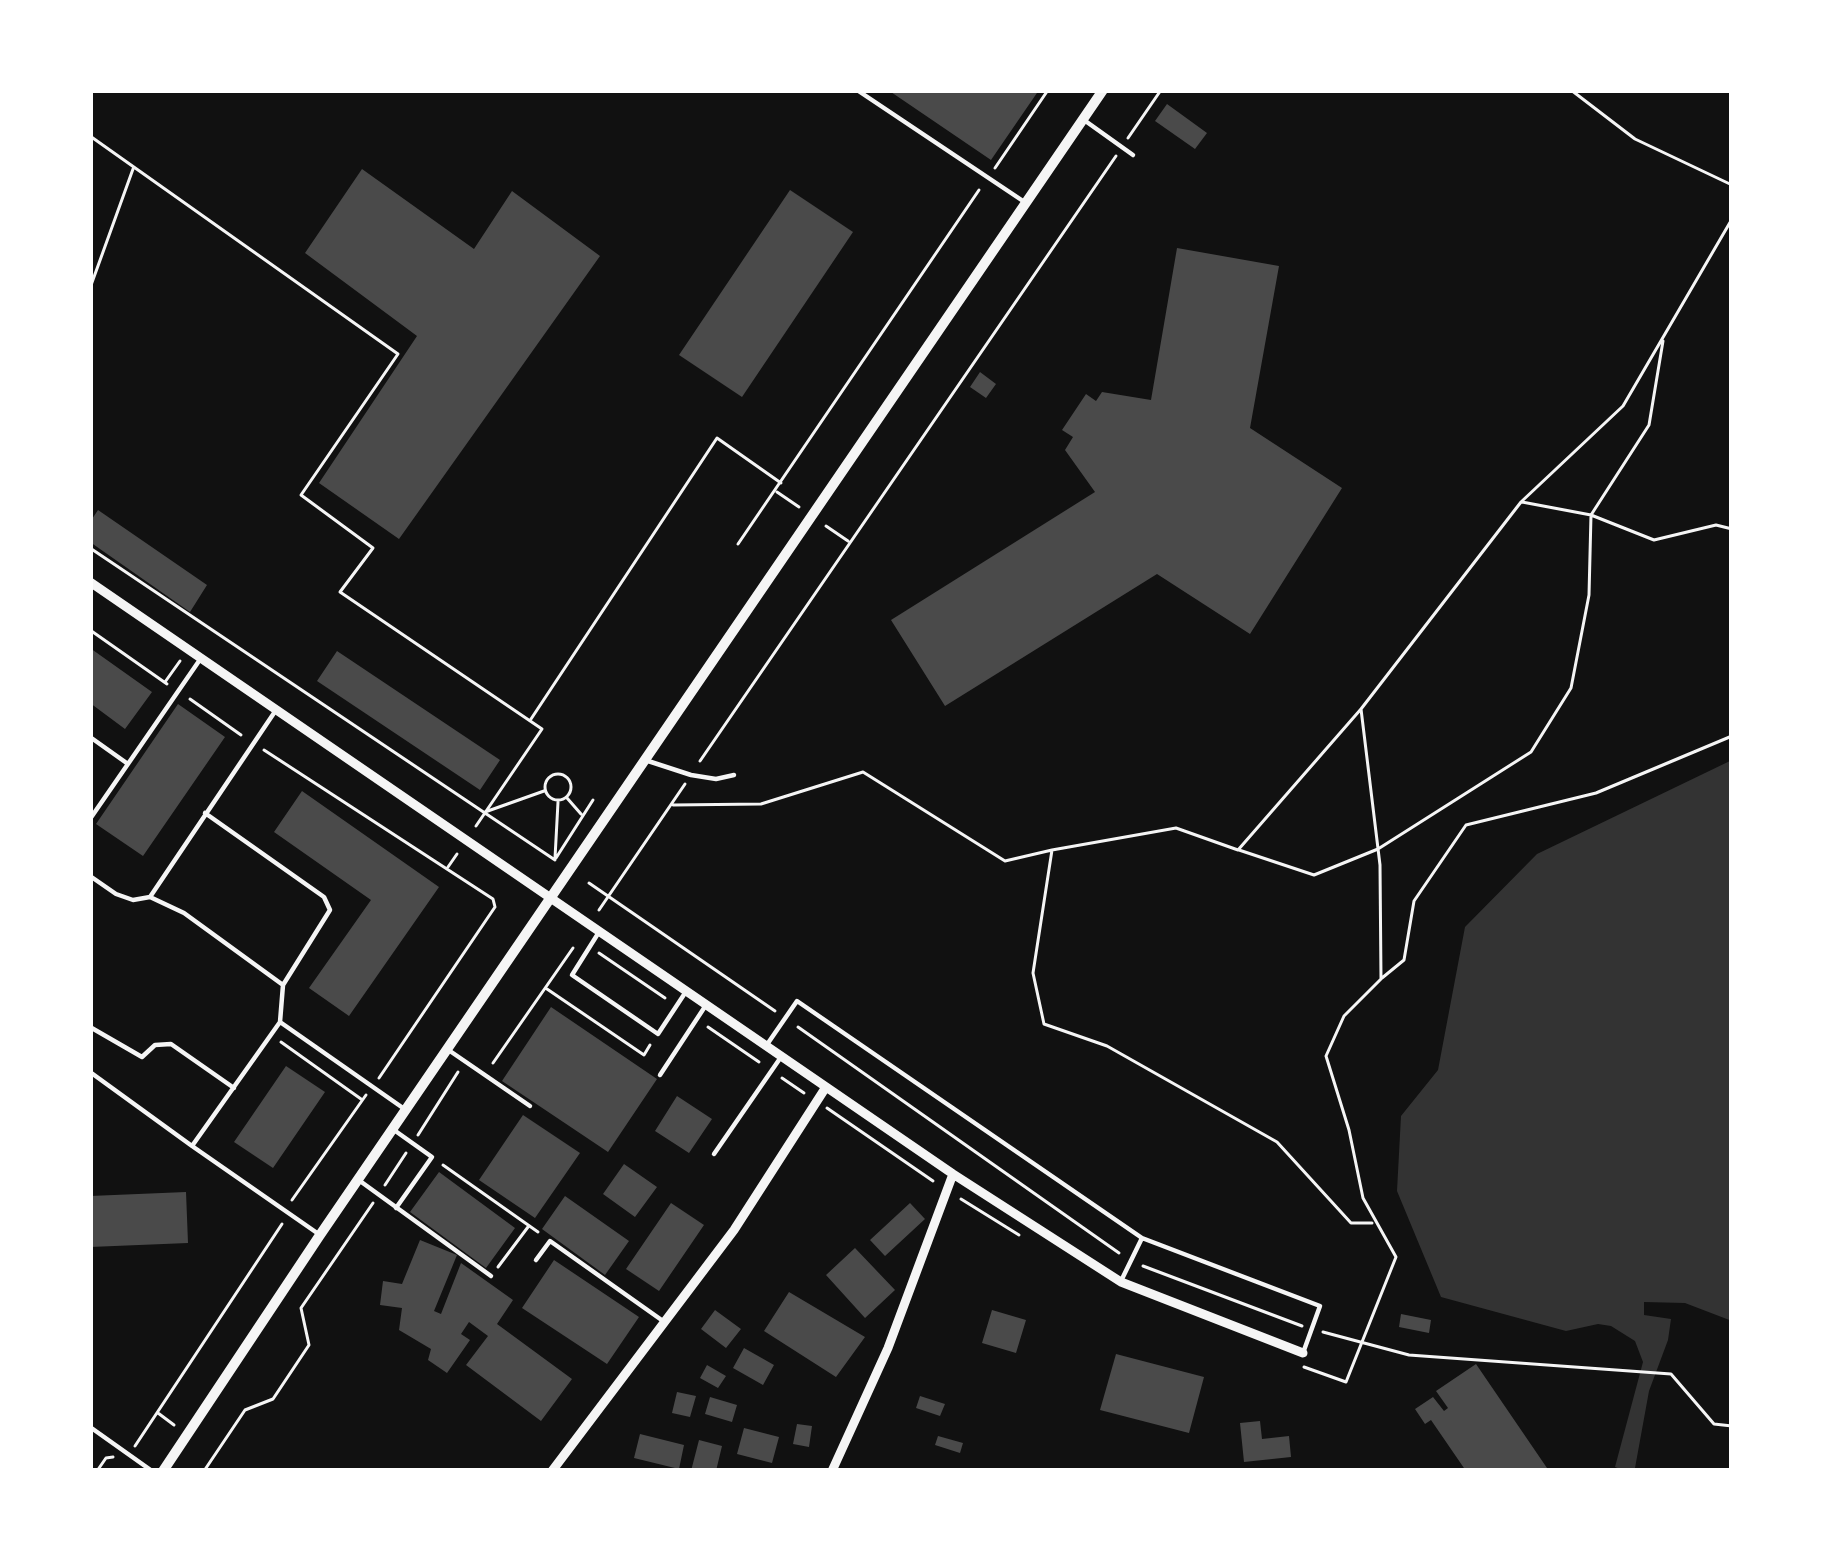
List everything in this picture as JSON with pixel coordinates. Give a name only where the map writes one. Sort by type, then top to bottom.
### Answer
[{"type":"street","points":[[164,1471],[1102,90]]},
{"type":"street","points":[[90,582],[953,1174],[1121,1282],[1303,1353]]},
{"type":"street","points":[[553,1471],[734,1229],[826,1087]]},
{"type":"street","points":[[832,1471],[888,1348],[953,1174]]},
{"type":"lane","points":[[857,90],[1026,202]]},
{"type":"lane","points":[[1083,119],[1133,154]]},
{"type":"lane","points":[[90,819],[201,658]]},
{"type":"lane","points":[[150,897],[276,710]]},
{"type":"lane","points":[[90,737],[128,764]]},
{"type":"lane","points":[[645,760],[691,776],[734,775]]},
{"type":"lane","points":[[192,1146],[280,1022],[284,985],[328,917],[328,903],[205,813]]},
{"type":"lane","points":[[90,877],[116,894],[133,900],[150,897],[184,913],[284,985]]},
{"type":"lane","points":[[599,932],[572,975],[640,1023],[658,1034],[686,992]]},
{"type":"lane","points":[[766,1046],[797,1001],[1142,1238],[1320,1306],[1303,1353]]},
{"type":"lane","points":[[660,1075],[706,1005]]},
{"type":"lane","points":[[280,1022],[406,1110]]},
{"type":"lane","points":[[90,1027],[142,1057],[155,1045],[171,1044],[234,1088]]},
{"type":"lane","points":[[447,1049],[530,1106]]},
{"type":"lane","points":[[714,1154],[781,1057]]},
{"type":"lane","points":[[90,1072],[320,1235]]},
{"type":"lane","points":[[392,1129],[432,1157],[396,1208]]},
{"type":"lane","points":[[358,1180],[491,1276]]},
{"type":"lane","points":[[1121,1282],[1142,1238]]},
{"type":"lane","points":[[536,1260],[550,1240],[664,1322]]},
{"type":"lane","points":[[90,1427],[152,1471]]},
{"type":"path","points":[[738,544],[1048,90]]},
{"type":"path","points":[[608,896],[1161,90]]},
{"type":"path","points":[[1571,90],[1635,139],[1732,185]]},
{"type":"path","points":[[90,136],[398,354],[301,495],[374,548],[340,592],[542,729],[485,812]]},
{"type":"path","points":[[90,288],[134,167]]},
{"type":"path","points":[[1238,850],[1360,709],[1521,502],[1623,406],[1732,219]]},
{"type":"path","points":[[671,805],[761,804],[862,772],[1005,861],[1176,828],[1314,874],[1378,849],[1531,752],[1571,688],[1589,595],[1591,515],[1649,425],[1664,337]]},
{"type":"path","points":[[530,721],[717,438],[781,483]]},
{"type":"path","points":[[1521,502],[1591,515],[1654,540],[1716,526],[1732,530]]},
{"type":"path","points":[[90,548],[555,860]]},
{"type":"path","points":[[90,630],[493,898],[495,907],[373,1086]]},
{"type":"path","points":[[1360,709],[1378,849],[1381,979]]},
{"type":"path","points":[[1367,1327],[1396,1257],[1363,1198],[1326,1056],[1344,1016],[1404,960],[1414,901],[1466,825],[1596,793],[1732,736]]},
{"type":"path","points":[[545,791],[548,779],[559,774],[569,782],[566,797]]},
{"type":"path","points":[[485,812],[545,791]]},
{"type":"path","points":[[545,791],[558,800]]},
{"type":"path","points":[[558,800],[566,797]]},
{"type":"path","points":[[566,797],[582,815]]},
{"type":"path","points":[[555,860],[558,800]]},
{"type":"path","points":[[555,860],[593,800]]},
{"type":"path","points":[[1052,850],[1033,974],[1044,1024],[1107,1046],[1277,1142],[1352,1223],[1374,1223]]},
{"type":"path","points":[[589,883],[1131,1262],[1311,1329],[1409,1355],[1670,1374],[1714,1424],[1732,1426]]},
{"type":"path","points":[[501,1071],[492,1065],[571,950]]},
{"type":"path","points":[[545,988],[644,1054]]},
{"type":"path","points":[[97,1471],[106,1458],[129,1455],[363,1100],[271,1035]]},
{"type":"path","points":[[205,1471],[245,1410],[273,1399],[309,1345],[301,1308],[465,1062]]},
{"type":"path","points":[[432,1157],[550,1240]]},
{"type":"path","points":[[491,1276],[529,1226]]},
{"type":"shaded area","points":[[1732,760],[1732,1321],[1685,1303],[1644,1302],[1644,1315],[1671,1319],[1649,1391],[1635,1468],[1625,1471],[1615,1467],[1643,1362],[1635,1341],[1611,1326],[1566,1331],[1441,1297],[1397,1191],[1401,1116],[1438,1070],[1465,927],[1537,854]]},
{"type":"building","points":[[888,90],[1039,90],[991,160]]},
{"type":"building","points":[[1167,104],[1207,133],[1195,149],[1155,121]]},
{"type":"building","points":[[362,169],[474,249],[512,191],[600,256],[399,539],[319,483],[417,336],[305,253]]},
{"type":"building","points":[[790,190],[853,232],[742,397],[679,355]]},
{"type":"building","points":[[1177,248],[1279,266],[1250,428],[1342,488],[1250,634],[1157,574],[945,706],[891,620],[1095,492],[1065,450],[1073,437],[1062,430],[1086,394],[1096,401],[1102,392],[1151,400]]},
{"type":"building","points":[[980,372],[996,384],[986,398],[970,387]]},
{"type":"building","points":[[98,510],[207,585],[190,612],[90,542],[90,522]]},
{"type":"building","points":[[90,648],[152,692],[125,729],[90,703]]},
{"type":"building","points":[[337,651],[500,760],[480,790],[317,681]]},
{"type":"building","points":[[178,704],[225,737],[143,856],[96,824]]},
{"type":"building","points":[[302,791],[439,887],[349,1016],[309,988],[371,900],[274,832]]},
{"type":"building","points":[[551,1007],[657,1079],[608,1152],[502,1081]]},
{"type":"building","points":[[286,1066],[325,1092],[273,1168],[234,1142]]},
{"type":"building","points":[[677,1096],[712,1119],[689,1153],[655,1131]]},
{"type":"building","points":[[523,1115],[580,1153],[535,1218],[479,1180]]},
{"type":"building","points":[[624,1164],[657,1187],[635,1217],[603,1194]]},
{"type":"building","points":[[439,1172],[515,1228],[486,1268],[410,1212]]},
{"type":"building","points":[[186,1192],[188,1243],[90,1247],[90,1196]]},
{"type":"building","points":[[565,1196],[629,1241],[605,1275],[542,1229]]},
{"type":"building","points":[[671,1203],[704,1225],[659,1291],[626,1269]]},
{"type":"building","points":[[910,1203],[925,1219],[885,1256],[870,1240]]},
{"type":"building","points":[[420,1240],[457,1255],[434,1311],[441,1314],[461,1263],[513,1300],[497,1324],[572,1379],[541,1421],[466,1365],[488,1336],[469,1322],[461,1334],[470,1340],[447,1373],[428,1360],[431,1349],[399,1330],[402,1308],[380,1305],[383,1281],[402,1284]]},
{"type":"building","points":[[855,1248],[895,1290],[865,1318],[826,1275]]},
{"type":"building","points":[[554,1260],[639,1317],[607,1364],[522,1308]]},
{"type":"building","points":[[789,1292],[865,1337],[836,1377],[764,1331]]},
{"type":"building","points":[[715,1310],[741,1329],[726,1348],[701,1329]]},
{"type":"building","points":[[992,1310],[1026,1320],[1016,1353],[982,1343]]},
{"type":"building","points":[[1401,1314],[1431,1320],[1429,1333],[1399,1327]]},
{"type":"building","points":[[744,1348],[774,1365],[763,1385],[733,1368]]},
{"type":"building","points":[[1116,1354],[1204,1377],[1189,1433],[1100,1410]]},
{"type":"building","points":[[1476,1364],[1547,1468],[1466,1471],[1431,1420],[1425,1424],[1415,1409],[1433,1397],[1444,1411],[1448,1408],[1436,1391]]},
{"type":"building","points":[[707,1365],[726,1376],[718,1388],[700,1378]]},
{"type":"building","points":[[677,1392],[696,1396],[690,1417],[672,1413]]},
{"type":"building","points":[[920,1396],[945,1404],[940,1416],[916,1408]]},
{"type":"building","points":[[710,1397],[737,1405],[732,1422],[705,1414]]},
{"type":"building","points":[[1260,1421],[1262,1439],[1289,1436],[1291,1457],[1244,1462],[1240,1423]]},
{"type":"building","points":[[797,1424],[812,1426],[809,1447],[793,1444]]},
{"type":"building","points":[[744,1428],[779,1437],[772,1463],[737,1454]]},
{"type":"building","points":[[640,1434],[684,1445],[679,1469],[634,1458]]},
{"type":"building","points":[[938,1436],[963,1443],[960,1453],[935,1445]]},
{"type":"building","points":[[699,1440],[722,1446],[716,1471],[691,1471]]}]
